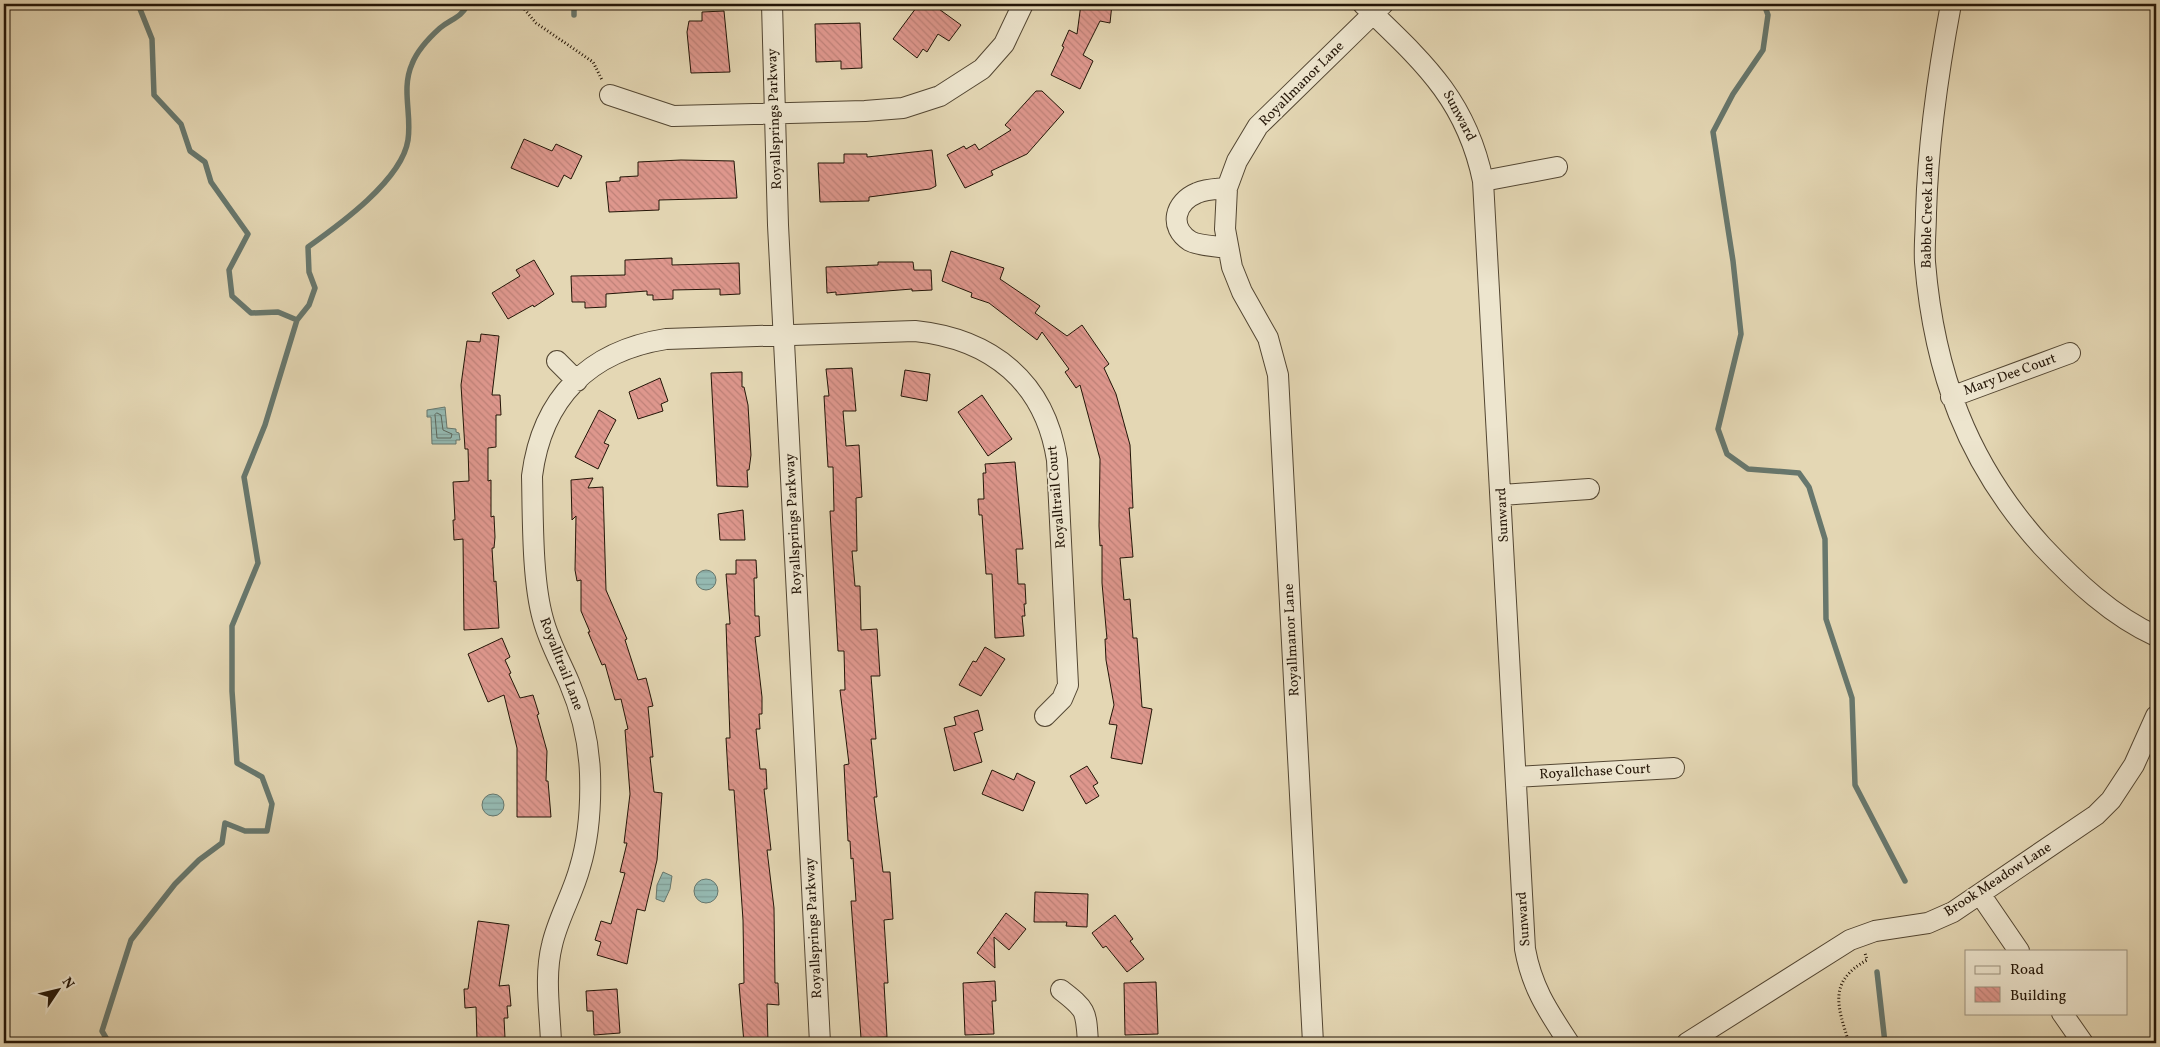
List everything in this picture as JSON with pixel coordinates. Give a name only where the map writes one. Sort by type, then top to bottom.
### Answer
[{"type":"street","name":"Royallsprings Parkway","points":[[772,4],[778,225],[820,1043]]},
{"type":"street","points":[[610,95],[673,116],[865,111],[903,108],[927,102],[962,84],[990,61],[1008,36],[1023,4]]},
{"type":"street","name":"Babble Creek Lane","points":[[1951,4],[1928,165],[1925,261],[1933,324],[1951,397],[1971,447],[1985,473],[2022,524],[2066,572],[2127,621],[2156,636]]},
{"type":"street","name":"Sunward","points":[[1373,7],[1446,91],[1470,132],[1478,154],[1484,181],[1525,949],[1530,975],[1539,997],[1569,1043]]},
{"type":"street","name":"Royallmanor Lane","points":[[1313,1043],[1278,375],[1268,338],[1236,280],[1225,229],[1228,188],[1237,161],[1258,126],[1373,7]]},
{"type":"street","points":[[1484,181],[1557,167]]},
{"type":"street","points":[[1228,188],[1198,192],[1186,200],[1177,211],[1175,223],[1181,234],[1192,242],[1228,248]]},
{"type":"street","name":"Royalltrail Court","points":[[784,334],[915,330],[948,335],[975,345],[1000,361],[1031,393],[1045,418],[1057,460],[1068,685],[1062,699],[1046,716]]},
{"type":"street","name":"Royalltrail Lane","points":[[551,1043],[548,971],[555,932],[580,867],[588,825],[590,769],[578,706],[569,681],[550,643],[539,604],[532,476],[538,444],[546,424],[561,397],[603,359],[638,344],[666,339],[784,334]]},
{"type":"street","name":"Mary Dee Court","points":[[1951,397],[2070,353]]},
{"type":"street","points":[[557,361],[577,381]]},
{"type":"street","points":[[1502,496],[1589,490]]},
{"type":"street","name":"Brook Meadow Lane","points":[[1687,1043],[1850,940],[1874,931],[1928,923],[1953,912],[2096,815],[2111,800],[2134,765],[2156,716]]},
{"type":"street","name":"Royallchase Court","points":[[1516,777],[1674,768]]},
{"type":"street","points":[[1980,894],[2019,950]]},
{"type":"street","points":[[1061,990],[1081,1005],[1086,1015],[1088,1043]]},
{"type":"street","points":[[2063,1014],[2083,1043]]},
{"type":"path","points":[[520,4],[536,23],[593,62],[610,95]]},
{"type":"path","points":[[1848,1043],[1840,1012],[1838,994],[1840,987],[1852,970],[1867,960],[1859,937]]},
{"type":"water","points":[[445,407],[447,428],[456,429],[460,440],[456,440],[456,444],[432,444],[431,417],[427,417],[427,410]]},
{"type":"water","points":[[702,570],[710,570],[716,576],[716,584],[710,590],[702,590],[696,584],[696,576]]},
{"type":"water","points":[[493,794],[503,801],[504,805],[497,815],[493,816],[483,809],[482,805],[489,795]]},
{"type":"water","points":[[663,872],[672,876],[670,889],[664,902],[656,899],[657,885]]},
{"type":"water","points":[[706,879],[714,883],[718,891],[714,899],[706,903],[698,899],[694,891],[698,883]]},
{"type":"building","points":[[919,4],[932,4],[961,25],[949,41],[938,34],[927,52],[923,49],[917,58],[893,39]]},
{"type":"building","points":[[1081,4],[1112,4],[1110,23],[1100,21],[1083,55],[1093,61],[1080,89],[1051,75],[1064,47],[1062,46],[1069,30],[1077,34]]},
{"type":"building","points":[[724,11],[730,72],[691,73],[687,32],[689,21],[702,21],[702,12]]},
{"type":"building","points":[[860,23],[862,68],[841,69],[841,61],[816,62],[815,24]]},
{"type":"building","points":[[1036,91],[1042,91],[1064,112],[1027,154],[991,171],[993,175],[965,188],[947,155],[964,146],[966,149],[975,144],[979,150],[1011,130],[1005,125]]},
{"type":"building","points":[[524,139],[552,151],[556,144],[582,156],[571,179],[564,175],[558,187],[511,168]]},
{"type":"building","points":[[932,150],[936,186],[930,189],[869,197],[869,201],[820,202],[818,163],[844,163],[844,154],[867,154],[867,157]]},
{"type":"building","points":[[681,160],[734,161],[737,198],[659,200],[659,210],[609,212],[606,182],[620,181],[620,177],[638,176],[638,162]]},
{"type":"building","points":[[951,251],[1004,268],[1000,279],[1040,306],[1035,313],[1067,336],[1082,325],[1109,364],[1104,368],[1116,394],[1130,445],[1133,508],[1129,508],[1133,557],[1120,558],[1124,600],[1130,599],[1133,638],[1137,638],[1142,707],[1152,709],[1142,764],[1111,758],[1117,725],[1109,724],[1114,705],[1106,660],[1105,639],[1107,639],[1102,583],[1102,545],[1100,546],[1099,526],[1100,459],[1080,385],[1076,388],[1065,372],[1069,369],[1042,332],[1037,340],[989,303],[971,297],[972,293],[942,281]]},
{"type":"building","points":[[672,258],[672,265],[739,263],[740,294],[720,295],[720,289],[673,290],[673,299],[653,300],[653,295],[647,295],[647,291],[606,294],[606,307],[585,308],[585,302],[572,302],[571,276],[625,275],[625,260]]},
{"type":"building","points":[[534,260],[554,294],[534,307],[533,305],[508,319],[492,293],[520,276],[516,270]]},
{"type":"building","points":[[878,262],[913,262],[914,270],[931,270],[932,290],[912,291],[912,289],[836,295],[836,292],[827,293],[826,267],[878,265]]},
{"type":"building","points":[[481,334],[499,336],[492,395],[500,395],[501,415],[496,415],[496,447],[488,448],[488,481],[491,480],[491,517],[494,516],[495,537],[494,548],[492,548],[499,628],[464,630],[463,539],[454,540],[453,482],[469,481],[468,449],[465,449],[461,385],[467,341],[480,342]]},
{"type":"building","points":[[852,368],[856,411],[843,411],[846,446],[859,445],[862,497],[856,498],[857,551],[852,551],[855,586],[860,586],[861,630],[877,629],[880,676],[871,676],[876,739],[871,739],[877,797],[874,797],[883,872],[890,872],[893,919],[884,920],[888,983],[884,983],[887,1037],[861,1038],[851,901],[856,901],[853,858],[851,859],[850,841],[848,841],[844,765],[849,764],[840,690],[845,690],[844,651],[838,651],[830,511],[834,511],[833,467],[828,467],[824,396],[829,396],[826,369]]},
{"type":"building","points":[[905,370],[930,374],[927,401],[901,396]]},
{"type":"building","points":[[742,372],[742,387],[744,387],[748,405],[751,455],[749,470],[747,470],[748,487],[717,486],[711,373]]},
{"type":"building","points":[[660,378],[668,401],[661,404],[663,411],[638,419],[629,392]]},
{"type":"building","points":[[982,395],[1012,439],[988,456],[958,412]]},
{"type":"building","points":[[599,410],[616,420],[604,443],[609,445],[598,469],[575,457]]},
{"type":"building","points":[[1015,462],[1023,549],[1016,549],[1018,584],[1025,584],[1025,616],[1022,616],[1024,636],[995,638],[992,574],[986,574],[982,515],[979,515],[978,499],[984,499],[983,473],[986,473],[985,464]]},
{"type":"building","points":[[593,478],[588,488],[603,487],[606,590],[627,639],[625,640],[638,680],[646,678],[653,706],[648,707],[653,757],[650,757],[654,792],[662,793],[657,860],[645,911],[637,909],[627,964],[597,955],[601,942],[595,940],[601,921],[611,924],[625,873],[620,872],[627,843],[624,843],[630,794],[625,730],[628,729],[621,699],[615,700],[605,664],[602,665],[588,632],[590,632],[581,611],[581,580],[577,581],[575,570],[576,516],[572,520],[571,480]]},
{"type":"building","points":[[743,510],[745,540],[720,540],[718,514]]},
{"type":"building","points":[[736,560],[756,560],[757,578],[754,578],[755,616],[759,616],[760,636],[755,637],[762,697],[762,714],[759,714],[760,729],[756,729],[760,769],[766,769],[767,789],[764,789],[771,850],[767,850],[774,908],[775,983],[778,983],[779,1005],[767,1004],[768,1043],[744,1043],[739,984],[744,983],[743,920],[734,790],[729,790],[726,738],[730,738],[726,624],[730,624],[726,574],[736,574]]},
{"type":"building","points":[[502,638],[510,657],[505,660],[511,673],[509,674],[520,698],[533,695],[539,714],[537,715],[547,751],[546,781],[548,781],[551,817],[517,817],[517,748],[504,695],[488,702],[468,654]]},
{"type":"building","points":[[985,647],[1005,659],[981,696],[959,685],[973,661],[976,662]]},
{"type":"building","points":[[978,710],[983,730],[974,733],[982,762],[954,771],[944,728],[956,725],[954,717]]},
{"type":"building","points":[[1087,766],[1098,783],[1093,786],[1099,796],[1086,804],[1070,776]]},
{"type":"building","points":[[992,770],[1014,780],[1017,773],[1035,782],[1023,811],[982,794]]},
{"type":"building","points":[[1035,892],[1088,894],[1087,927],[1066,926],[1067,922],[1034,922]]},
{"type":"building","points":[[1006,913],[1026,929],[1009,950],[994,937],[995,968],[977,953]]},
{"type":"building","points":[[1115,915],[1133,939],[1130,941],[1144,959],[1127,972],[1106,946],[1103,948],[1092,933]]},
{"type":"building","points":[[478,921],[509,925],[499,986],[509,985],[511,1006],[507,1006],[508,1018],[504,1018],[505,1038],[477,1040],[476,1007],[465,1008],[464,989],[468,989]]},
{"type":"building","points":[[995,981],[996,1001],[992,1001],[994,1034],[965,1035],[963,983]]},
{"type":"building","points":[[1156,982],[1158,1034],[1125,1035],[1124,983]]},
{"type":"building","points":[[617,989],[620,1033],[594,1035],[593,1011],[587,1011],[586,991]]},
{"type":"waterway","points":[[138,4],[152,39],[154,95],[181,124],[190,151],[205,162],[211,182],[248,234],[229,270],[232,296],[251,313],[278,312],[297,320]]},
{"type":"waterway","points":[[109,1043],[102,1031],[131,940],[175,884],[199,860],[222,843],[225,823],[245,831],[267,831],[272,804],[262,777],[237,763],[232,691],[232,626],[258,563],[244,477],[265,425],[297,320],[309,305],[315,288],[309,272],[308,247],[352,214],[382,186],[394,170],[403,155],[408,140],[407,83],[412,64],[428,40],[440,28],[459,16],[468,4]]},
{"type":"waterway","points":[[574,4],[574,15]]},
{"type":"waterway","points":[[1764,4],[1768,15],[1763,50],[1733,94],[1713,132],[1733,261],[1741,334],[1718,429],[1727,454],[1748,469],[1799,473],[1809,487],[1825,539],[1826,619],[1852,698],[1855,785],[1905,881]]},
{"type":"waterway","points":[[1877,972],[1885,1043]]}]
